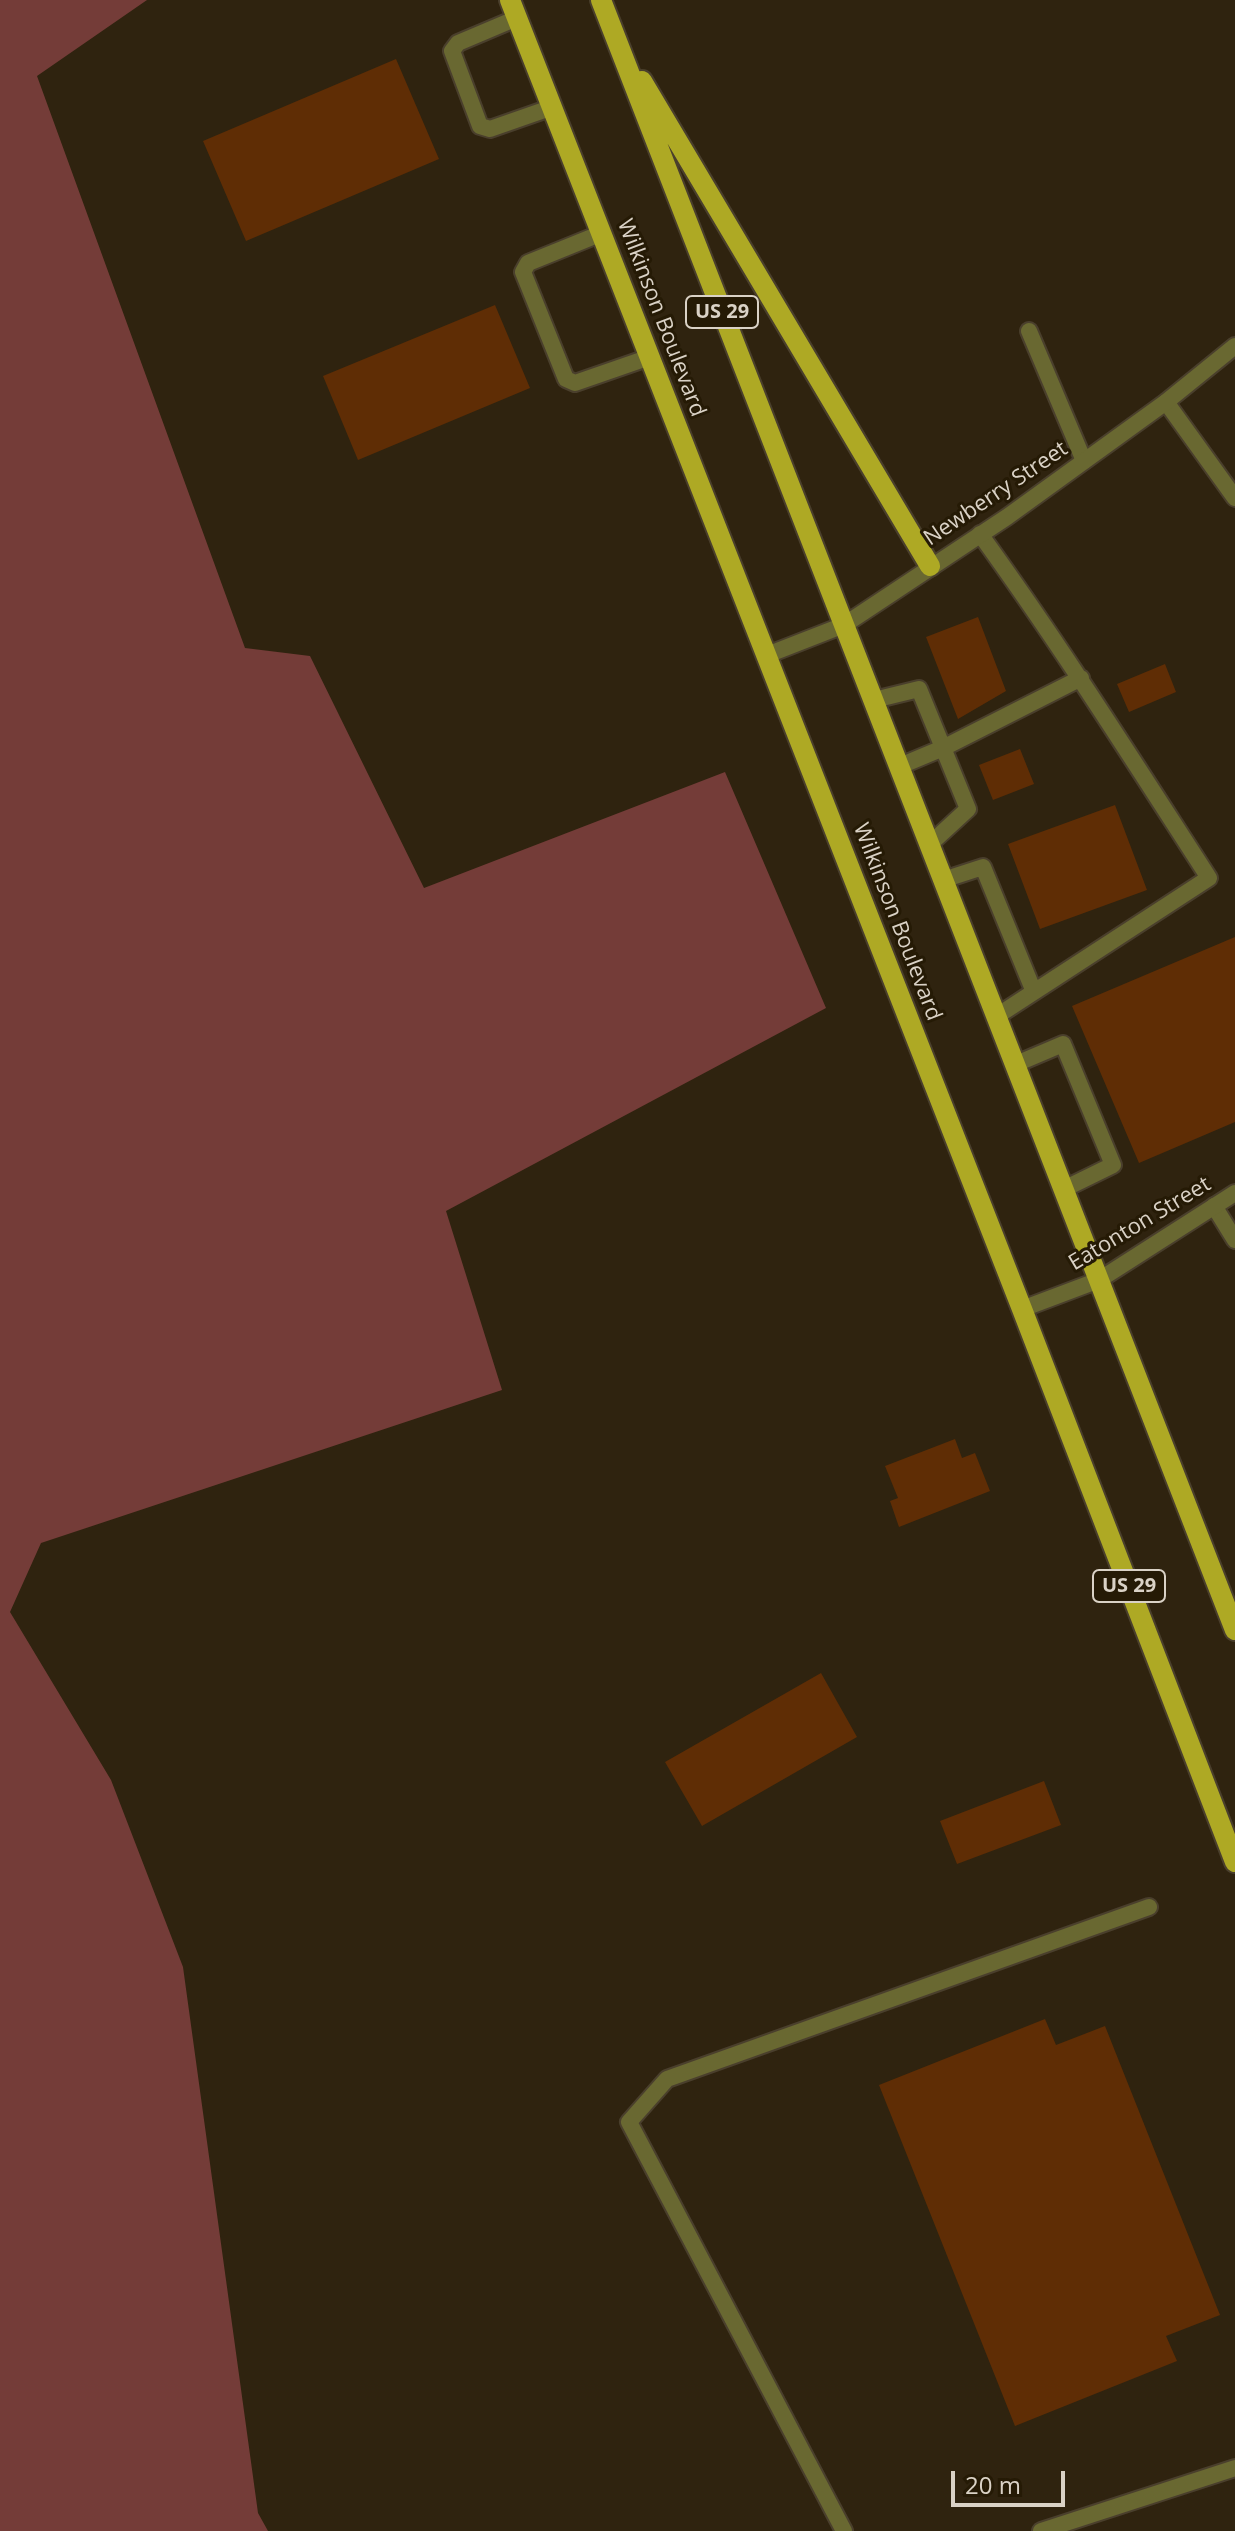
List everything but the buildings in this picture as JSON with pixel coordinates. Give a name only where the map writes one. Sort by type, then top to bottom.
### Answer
[{"type":"main road","name":"US 29","points":[[601,0],[1235,1630]]},
{"type":"main road","name":"Wilkinson Boulevard","points":[[514,9],[1235,1862]]},
{"type":"main road","points":[[612,29],[930,566]]},
{"type":"street","points":[[514,9],[458,43],[452,51],[480,126],[490,129],[553,107]]},
{"type":"street","points":[[602,233],[528,263],[523,272],[566,379],[575,383],[650,357]]},
{"type":"street","points":[[1029,331],[1084,461]]},
{"type":"street","name":"Newberry Street","points":[[767,655],[844,625],[1084,461],[1166,402],[1235,346]]},
{"type":"street","points":[[1166,402],[1235,498]]},
{"type":"street","points":[[980,534],[1081,678],[1209,878],[997,1016]]},
{"type":"street","points":[[900,766],[943,748],[1081,678]]},
{"type":"street","points":[[874,700],[919,689],[968,809],[930,844]]},
{"type":"street","points":[[943,880],[983,867],[1034,992]]},
{"type":"street","points":[[1016,1064],[1063,1044],[1113,1165],[1064,1189]]},
{"type":"street","name":"Eatonton Street","points":[[1022,1309],[1099,1280],[1235,1193]]},
{"type":"street","points":[[1214,1206],[1235,1240]]},
{"type":"street","points":[[844,2531],[629,2122],[667,2079],[1149,1907]]},
{"type":"street","points":[[1041,2531],[1069,2527],[1235,2468]]},
{"type":"shaded area","points":[[0,0],[147,0],[37,76],[245,648],[310,656],[424,888],[725,772],[826,1008],[446,1211],[502,1390],[41,1543],[10,1612],[111,1780],[183,1967],[258,2513],[268,2531],[0,2531]]}]
